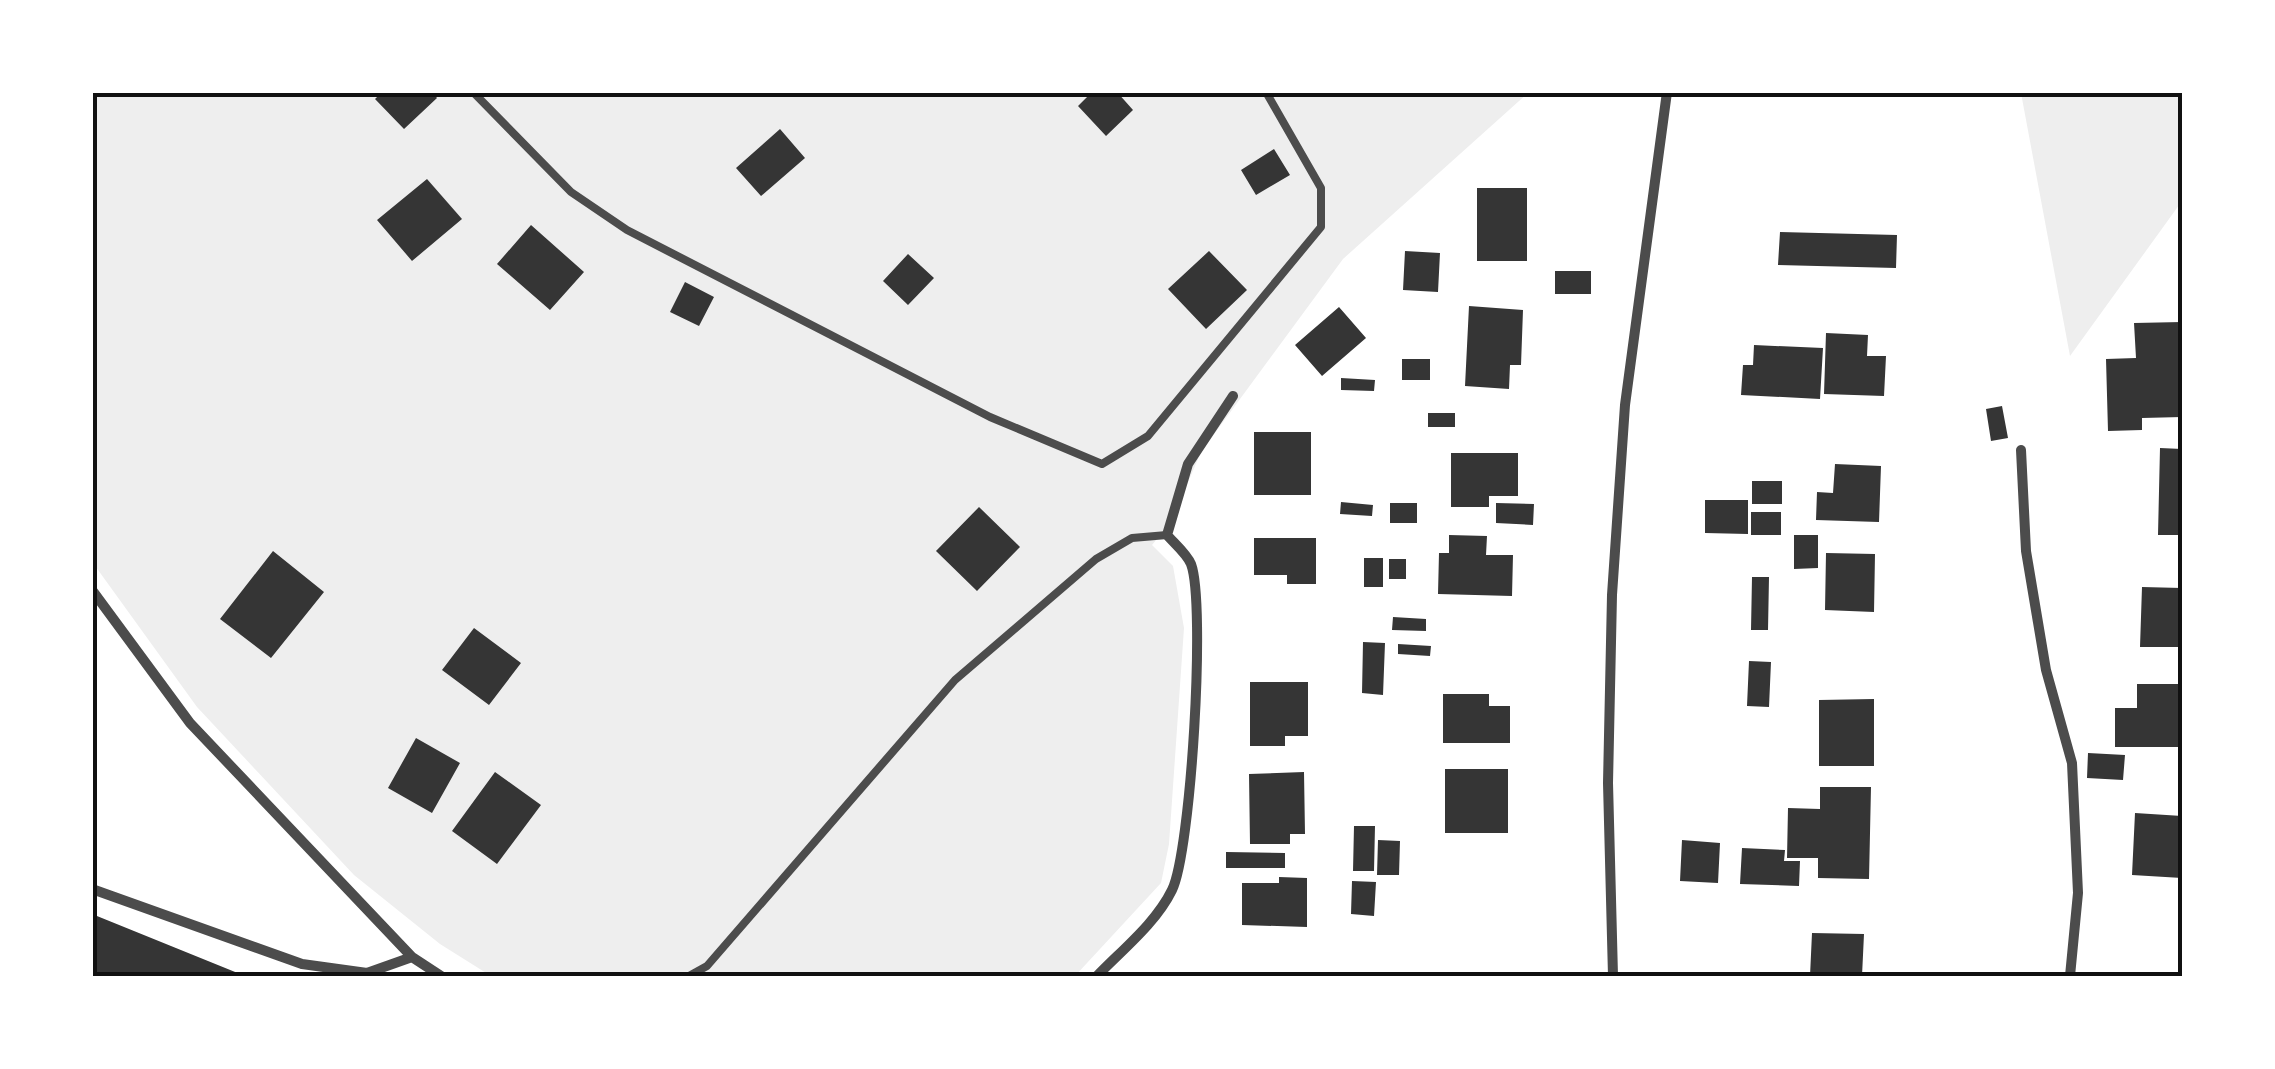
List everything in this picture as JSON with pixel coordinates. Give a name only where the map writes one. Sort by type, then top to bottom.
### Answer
[{"type":"street","points":[[1613,976],[1608,783],[1612,595],[1625,405],[1667,92]]},
{"type":"street","points":[[1097,976],[1163,906],[1174,886],[1184,847],[1199,626],[1190,564],[1167,534],[1188,464],[1232,396]]},
{"type":"street","points":[[2022,450],[2026,551],[2034,602],[2046,670],[2072,763],[2078,893],[2070,976]]},
{"type":"street","points":[[92,590],[190,722],[412,956],[441,976]]},
{"type":"street","points":[[92,889],[302,964],[367,973],[412,956]]},
{"type":"lane","points":[[473,92],[571,192],[627,230],[973,408],[1102,464],[1148,436],[1321,226],[1321,188],[1266,92]]},
{"type":"lane","points":[[689,976],[708,966],[954,680],[1096,559],[1132,538],[1167,534]]},
{"type":"shaded area","points":[[1529,92],[1343,259],[1201,452],[1171,522],[1152,545],[1173,566],[1184,628],[1169,844],[1161,883],[1075,976],[491,976],[440,944],[354,875],[197,707],[93,563],[92,93]]},
{"type":"shaded area","points":[[2021,93],[2182,93],[2182,201],[2070,356]]},
{"type":"building","points":[[382,92],[432,92],[437,98],[404,129],[375,99]]},
{"type":"building","points":[[1092,92],[1117,92],[1133,110],[1106,136],[1078,106]]},
{"type":"building","points":[[780,129],[805,158],[761,196],[736,168]]},
{"type":"building","points":[[1274,149],[1290,175],[1256,195],[1241,170]]},
{"type":"building","points":[[427,179],[462,219],[412,261],[377,220]]},
{"type":"building","points":[[1477,188],[1527,188],[1527,261],[1477,261]]},
{"type":"building","points":[[531,225],[584,272],[550,310],[497,264]]},
{"type":"building","points":[[1780,232],[1897,235],[1896,268],[1778,265]]},
{"type":"building","points":[[1209,251],[1247,290],[1206,329],[1168,289]]},
{"type":"building","points":[[1405,251],[1440,253],[1438,292],[1403,290]]},
{"type":"building","points":[[908,254],[934,278],[908,305],[883,281]]},
{"type":"building","points":[[1555,271],[1591,271],[1591,294],[1555,294]]},
{"type":"building","points":[[685,282],[714,297],[699,326],[670,312]]},
{"type":"building","points":[[1469,306],[1523,310],[1521,365],[1510,365],[1509,389],[1465,386]]},
{"type":"building","points":[[1339,307],[1366,338],[1322,376],[1295,345]]},
{"type":"building","points":[[2182,322],[2182,417],[2142,418],[2142,430],[2108,431],[2106,359],[2136,358],[2134,323]]},
{"type":"building","points":[[1826,333],[1868,335],[1867,356],[1886,356],[1884,396],[1824,394]]},
{"type":"building","points":[[1754,345],[1823,348],[1820,399],[1741,395],[1743,365],[1753,365]]},
{"type":"building","points":[[1402,359],[1430,359],[1430,380],[1402,380]]},
{"type":"building","points":[[1341,378],[1375,380],[1374,391],[1341,390]]},
{"type":"building","points":[[2002,406],[2008,438],[1991,441],[1986,409]]},
{"type":"building","points":[[1428,413],[1455,413],[1455,427],[1428,427]]},
{"type":"building","points":[[1254,432],[1311,432],[1311,495],[1254,495]]},
{"type":"building","points":[[2160,448],[2182,449],[2182,535],[2158,535]]},
{"type":"building","points":[[1451,453],[1518,453],[1518,496],[1489,496],[1489,507],[1451,507]]},
{"type":"building","points":[[1835,464],[1881,466],[1879,522],[1816,520],[1817,492],[1833,493]]},
{"type":"building","points":[[1752,481],[1782,481],[1782,504],[1752,504]]},
{"type":"building","points":[[1705,500],[1748,500],[1748,534],[1705,533]]},
{"type":"building","points":[[1341,502],[1373,505],[1372,516],[1340,514]]},
{"type":"building","points":[[1390,503],[1417,503],[1417,523],[1390,523]]},
{"type":"building","points":[[1496,503],[1534,504],[1533,525],[1496,523]]},
{"type":"building","points":[[979,507],[1020,547],[977,591],[936,551]]},
{"type":"building","points":[[1751,512],[1781,512],[1781,535],[1751,535]]},
{"type":"building","points":[[1449,535],[1487,536],[1486,555],[1513,555],[1512,596],[1438,594],[1439,553],[1449,553]]},
{"type":"building","points":[[1794,535],[1818,535],[1818,568],[1794,569]]},
{"type":"building","points":[[1254,538],[1316,538],[1316,584],[1287,584],[1287,575],[1254,575]]},
{"type":"building","points":[[273,551],[324,592],[271,658],[220,619]]},
{"type":"building","points":[[1826,553],[1875,554],[1874,612],[1825,610]]},
{"type":"building","points":[[1364,558],[1383,558],[1383,587],[1364,587]]},
{"type":"building","points":[[1389,559],[1406,559],[1406,579],[1389,579]]},
{"type":"building","points":[[1752,577],[1769,577],[1768,630],[1751,630]]},
{"type":"building","points":[[2142,587],[2182,588],[2182,647],[2140,647]]},
{"type":"building","points":[[1393,617],[1426,619],[1426,631],[1392,630]]},
{"type":"building","points":[[474,628],[521,663],[489,705],[442,670]]},
{"type":"building","points":[[1363,642],[1385,643],[1383,695],[1362,693]]},
{"type":"building","points":[[1398,644],[1431,646],[1430,656],[1398,654]]},
{"type":"building","points":[[1749,661],[1771,662],[1769,707],[1747,706]]},
{"type":"building","points":[[1250,682],[1308,682],[1308,736],[1285,736],[1285,746],[1250,746]]},
{"type":"building","points":[[2137,684],[2182,684],[2182,747],[2115,747],[2115,708],[2137,708]]},
{"type":"building","points":[[1443,694],[1489,694],[1489,706],[1510,706],[1510,743],[1443,743]]},
{"type":"building","points":[[1874,699],[1874,766],[1819,766],[1819,700]]},
{"type":"building","points":[[416,738],[460,763],[432,813],[388,788]]},
{"type":"building","points":[[2088,753],[2125,755],[2123,780],[2087,778]]},
{"type":"building","points":[[1445,769],[1508,769],[1508,833],[1445,833]]},
{"type":"building","points":[[495,772],[541,805],[497,864],[452,831]]},
{"type":"building","points":[[1304,772],[1305,834],[1290,834],[1290,844],[1250,844],[1249,774]]},
{"type":"building","points":[[1820,787],[1871,787],[1869,879],[1818,878],[1818,858],[1787,858],[1788,808],[1820,809]]},
{"type":"building","points":[[2135,813],[2182,816],[2182,878],[2132,875]]},
{"type":"building","points":[[1354,826],[1375,826],[1374,871],[1353,871]]},
{"type":"building","points":[[1378,840],[1400,841],[1399,875],[1377,875]]},
{"type":"building","points":[[1682,840],[1720,843],[1718,883],[1680,881]]},
{"type":"building","points":[[1742,848],[1785,850],[1784,861],[1800,861],[1799,886],[1740,884]]},
{"type":"building","points":[[1226,852],[1285,853],[1285,868],[1226,868]]},
{"type":"building","points":[[1279,877],[1307,878],[1307,927],[1242,925],[1242,883],[1279,883]]},
{"type":"building","points":[[1352,881],[1376,882],[1374,916],[1351,914]]},
{"type":"building","points":[[92,914],[245,976],[92,976]]},
{"type":"building","points":[[1812,933],[1864,934],[1862,976],[1810,976]]}]
